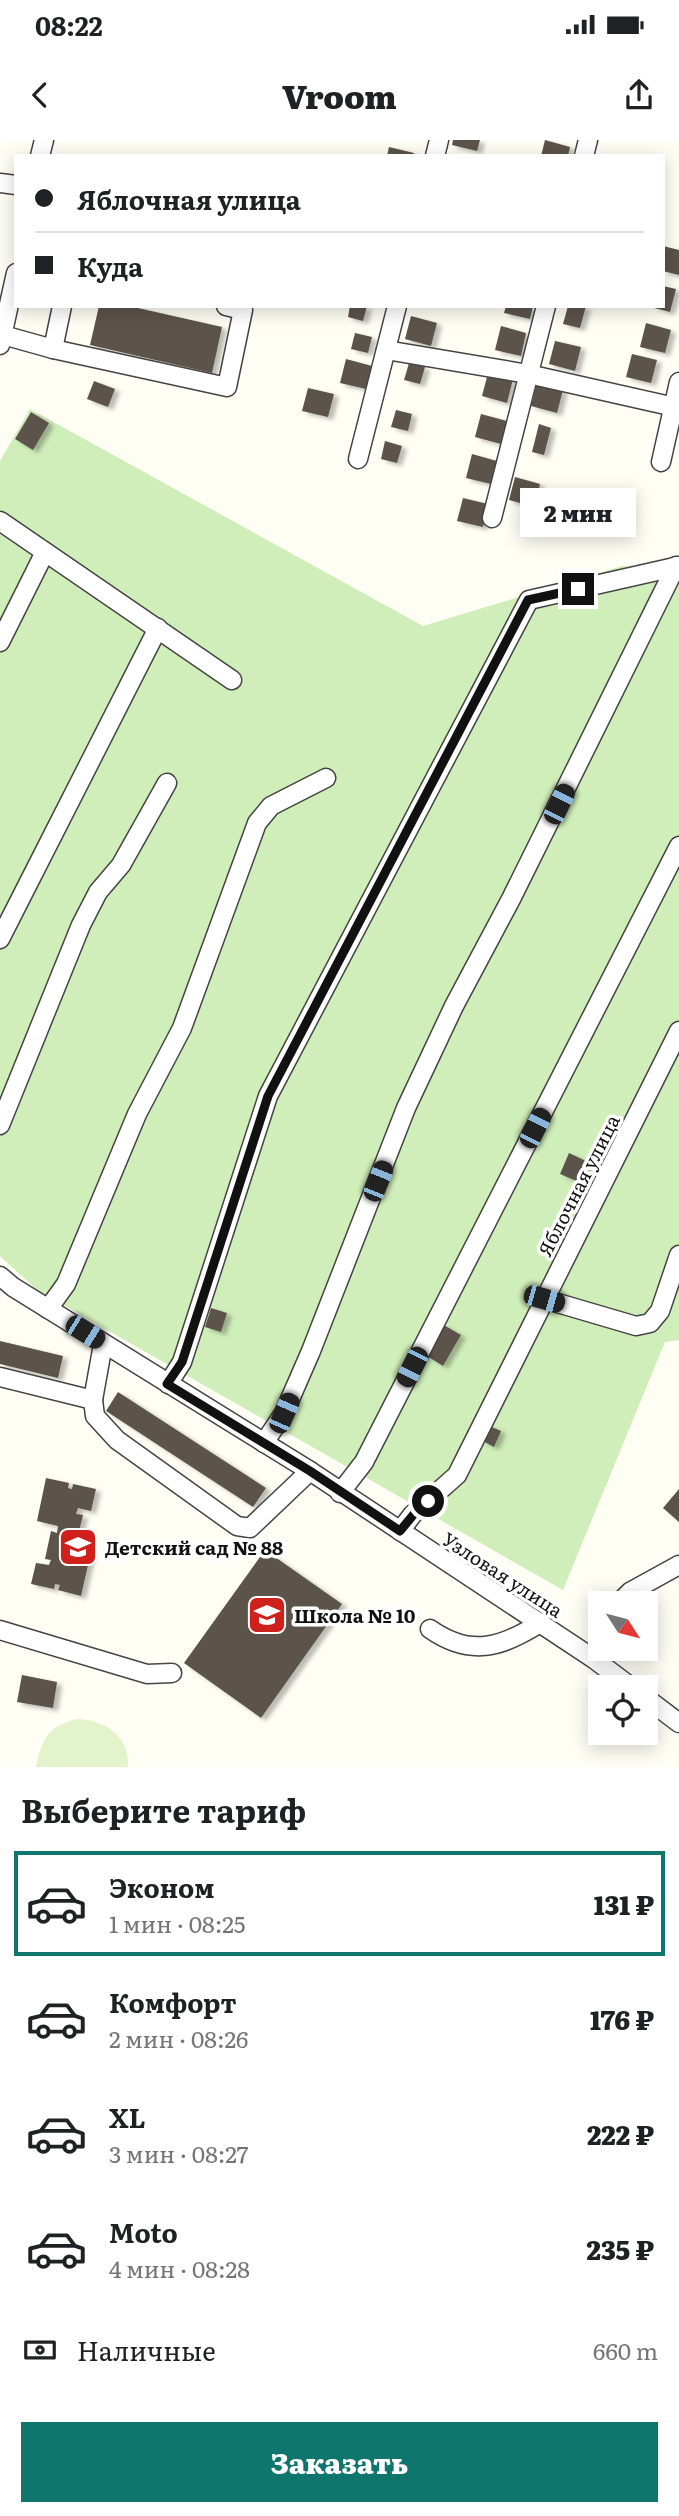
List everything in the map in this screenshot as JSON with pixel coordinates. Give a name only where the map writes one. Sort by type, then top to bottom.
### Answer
[{"type":"street","points":[[14,282],[1,341],[53,349],[227,387],[243,310],[234,308]]},
{"type":"street","points":[[53,349],[62,308]]},
{"type":"street","points":[[358,459],[396,308]]},
{"type":"street","points":[[492,518],[545,308]]},
{"type":"street","points":[[386,350],[528,374],[676,408]]},
{"type":"street","points":[[661,462],[676,408],[679,382]]},
{"type":"street","points":[[0,521],[232,680]]},
{"type":"street","points":[[0,642],[46,552]]},
{"type":"street","points":[[167,1384],[182,1362],[268,1096],[528,600],[678,566]]},
{"type":"street","points":[[264,1443],[284,1413],[311,1351],[406,1108],[454,1006],[511,899],[678,566]]},
{"type":"street","points":[[0,939],[158,628]]},
{"type":"street","points":[[48,1309],[66,1283],[137,1114],[182,1028],[257,823],[271,806],[326,778]]},
{"type":"street","points":[[0,1125],[80,925],[99,892],[121,865],[167,783]]},
{"type":"street","points":[[340,1493],[364,1462],[679,846]]},
{"type":"street","name":"Яблочная улица","points":[[400,1531],[414,1514],[457,1475],[679,1031]]},
{"type":"street","points":[[544,1299],[636,1326],[650,1323],[660,1311],[679,1255]]},
{"type":"street","name":"Узловая улица","points":[[0,1276],[103,1344],[310,1471],[540,1623],[588,1647]]},
{"type":"street","points":[[103,1344],[93,1399],[95,1416],[117,1440],[237,1526],[250,1528],[310,1471]]},
{"type":"street","points":[[0,1377],[93,1399]]},
{"type":"street","points":[[632,1591],[679,1565]]},
{"type":"street","points":[[430,1629],[457,1645],[475,1648],[519,1637],[540,1623]]},
{"type":"street","points":[[0,1630],[147,1674],[172,1673]]},
{"type":"street","name":"Узловая улица","points":[[606,1661],[619,1675]]},
{"type":"street","points":[[658,1707],[679,1723]]},
{"type":"green space","points":[[30,409],[423,626],[622,566],[679,570],[679,1340],[665,1342],[563,1590],[37,1290],[0,1256],[0,461]]},
{"type":"green space","points":[[76,1719],[96,1722],[113,1731],[125,1746],[128,1767],[36,1767],[44,1742],[52,1730]]},
{"type":"building","points":[[453,140],[480,140],[477,151],[452,145]]},
{"type":"building","points":[[545,140],[570,147],[568,154],[542,154]]},
{"type":"building","points":[[389,147],[414,153],[414,154],[387,154]]},
{"type":"building","points":[[665,246],[679,250],[679,275],[665,272]]},
{"type":"building","points":[[665,286],[676,289],[670,312],[654,308],[665,308]]},
{"type":"building","points":[[99,308],[138,308],[222,327],[212,373],[90,345]]},
{"type":"building","points":[[350,308],[366,308],[363,321],[348,317]]},
{"type":"building","points":[[505,308],[533,308],[530,319],[504,313]]},
{"type":"building","points":[[567,308],[585,308],[580,328],[563,324]]},
{"type":"building","points":[[411,316],[437,323],[431,346],[405,339]]},
{"type":"building","points":[[646,323],[671,330],[665,353],[640,347]]},
{"type":"building","points":[[501,326],[526,333],[521,356],[495,350]]},
{"type":"building","points":[[355,333],[372,337],[368,353],[351,349]]},
{"type":"building","points":[[555,341],[581,347],[575,371],[549,364]]},
{"type":"building","points":[[632,354],[657,360],[651,383],[626,377]]},
{"type":"building","points":[[346,359],[372,366],[366,389],[340,383]]},
{"type":"building","points":[[409,363],[425,367],[420,384],[404,380]]},
{"type":"building","points":[[488,373],[513,379],[507,403],[482,396]]},
{"type":"building","points":[[94,381],[115,389],[108,407],[87,399]]},
{"type":"building","points":[[537,383],[563,390],[557,413],[531,406]]},
{"type":"building","points":[[308,388],[334,394],[328,417],[302,411]]},
{"type":"building","points":[[396,410],[412,414],[408,431],[391,427]]},
{"type":"building","points":[[31,412],[49,423],[33,450],[15,439]]},
{"type":"building","points":[[481,414],[507,421],[501,444],[475,437]]},
{"type":"building","points":[[539,424],[551,428],[544,455],[532,452]]},
{"type":"building","points":[[385,441],[402,446],[397,463],[381,459]]},
{"type":"building","points":[[472,454],[497,461],[491,484],[466,478]]},
{"type":"building","points":[[515,477],[540,484],[535,507],[509,500]]},
{"type":"building","points":[[463,498],[488,504],[483,527],[457,521]]},
{"type":"building","points":[[569,1153],[588,1162],[579,1182],[560,1174]]},
{"type":"building","points":[[211,1308],[227,1313],[221,1332],[205,1327]]},
{"type":"building","points":[[442,1324],[461,1335],[443,1366],[424,1354]]},
{"type":"building","points":[[0,1341],[63,1356],[58,1378],[0,1364]]},
{"type":"building","points":[[118,1392],[266,1488],[253,1507],[106,1411]]},
{"type":"building","points":[[487,1425],[501,1431],[494,1447],[481,1440]]},
{"type":"building","points":[[46,1478],[69,1483],[68,1488],[72,1489],[73,1484],[96,1489],[91,1511],[78,1508],[76,1514],[83,1515],[76,1544],[71,1543],[70,1548],[91,1552],[81,1596],[58,1590],[60,1585],[55,1584],[54,1589],[31,1584],[36,1563],[49,1565],[51,1560],[45,1559],[51,1531],[57,1533],[58,1526],[37,1521]]},
{"type":"building","points":[[679,1489],[679,1522],[663,1508]]},
{"type":"building","points":[[265,1550],[342,1604],[261,1718],[184,1663]]},
{"type":"building","points":[[22,1675],[57,1682],[53,1708],[17,1702]]},
{"type":"place","name":"Детский сад № 88","points":[[78,1547]]},
{"type":"place","name":"Школа № 10","points":[[267,1615]]},
{"type":"route","points":[[428,1501],[400,1531],[310,1471],[167,1384],[182,1362],[268,1096],[528,600],[578,589]]}]
